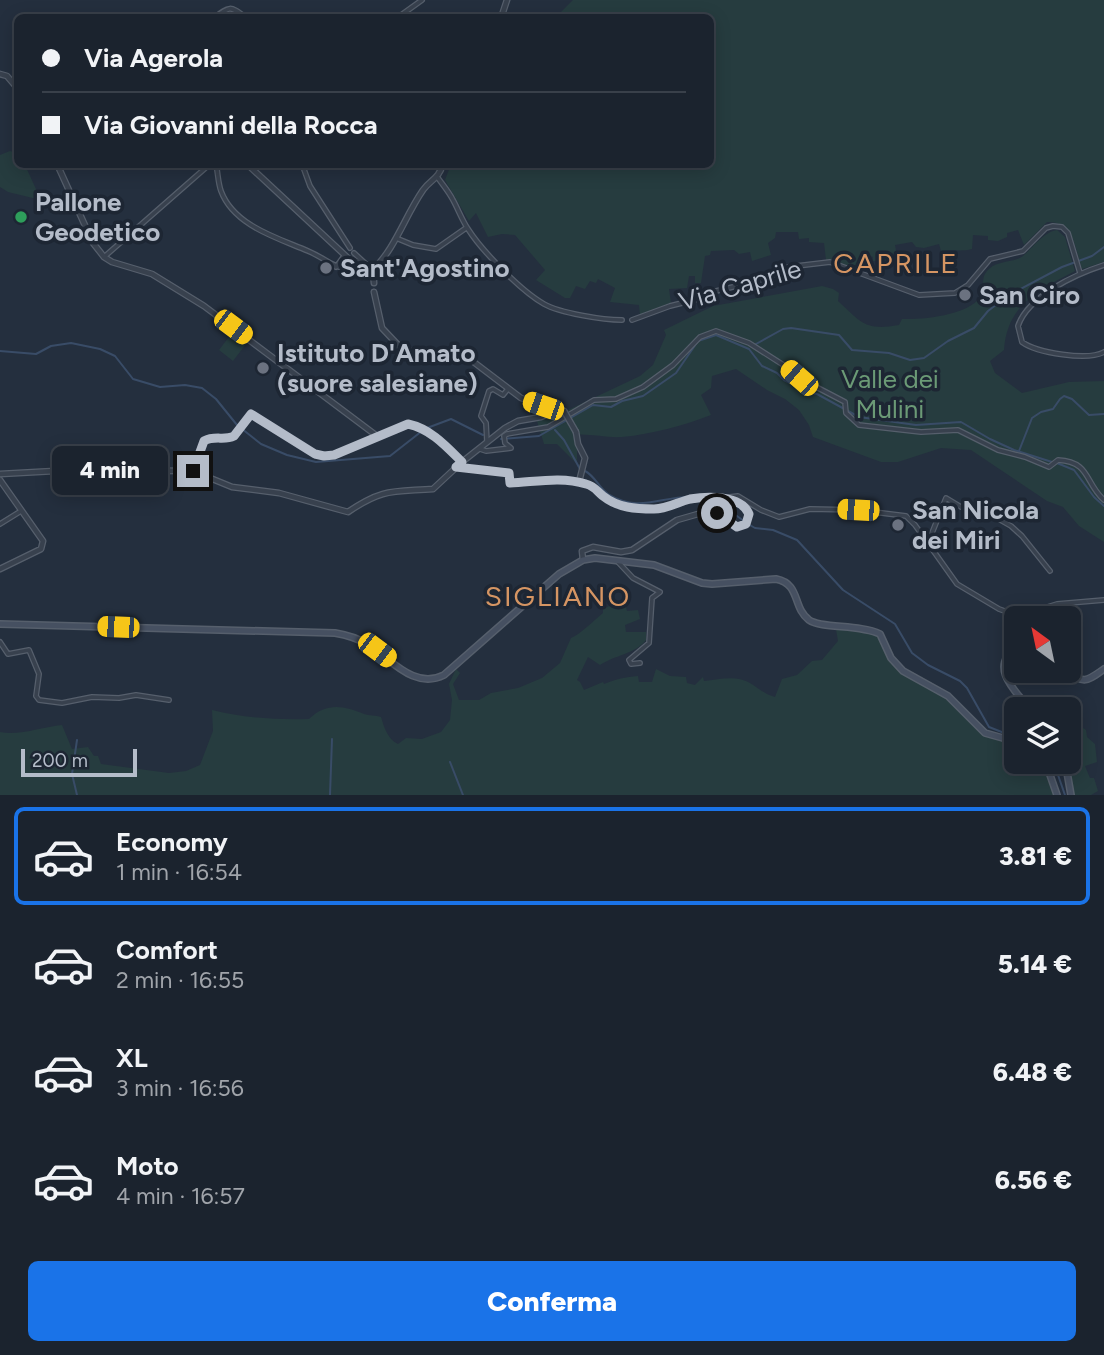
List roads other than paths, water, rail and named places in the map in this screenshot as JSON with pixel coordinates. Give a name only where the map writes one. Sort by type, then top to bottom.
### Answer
[{"type":"main road","points":[[0,624],[335,633],[366,643],[418,679],[434,680],[444,675],[559,574],[573,564],[595,558],[654,565],[702,583],[776,579],[784,581],[790,585],[806,618],[814,623],[858,627],[880,634],[891,658],[903,671],[948,696],[985,733],[1004,738]]},
{"type":"main road","points":[[1081,683],[1104,669]]},
{"type":"main road","points":[[1010,683],[1020,697]]},
{"type":"main road","points":[[1050,774],[1057,795]]},
{"type":"main road","points":[[1067,774],[1070,795]]},
{"type":"street","points":[[403,14],[422,0]]},
{"type":"street","points":[[219,14],[228,7],[241,14]]},
{"type":"street","points":[[0,74],[7,76],[14,84]]},
{"type":"street","points":[[59,168],[93,243],[104,257],[152,274],[204,306],[377,436]]},
{"type":"street","points":[[104,257],[205,168]]},
{"type":"street","points":[[217,168],[223,195],[246,221],[341,270],[365,272],[387,256],[425,188],[438,178],[442,168]]},
{"type":"street","points":[[251,168],[358,270]]},
{"type":"street","points":[[303,168],[310,186],[350,248]]},
{"type":"street","points":[[438,178],[452,197],[467,228],[500,266],[543,304],[564,312],[604,320],[622,320]]},
{"type":"street","name":"Via Caprile","points":[[632,320],[712,292],[766,279],[788,267],[830,262],[919,295],[949,295],[968,285],[990,259],[1023,251],[1046,228],[1053,226],[1062,227],[1070,237],[1080,273]]},
{"type":"street","points":[[396,237],[421,247],[436,248],[467,228]]},
{"type":"street","points":[[354,253],[371,268],[374,283]]},
{"type":"street","points":[[335,267],[349,259]]},
{"type":"street","points":[[349,259],[371,268]]},
{"type":"street","points":[[1104,265],[1080,273],[1050,290],[1026,311],[1018,326],[1022,342],[1033,349],[1093,357],[1104,352]]},
{"type":"street","points":[[374,292],[382,328],[400,347],[424,356],[471,360],[521,398],[564,411],[576,432],[585,462],[579,479]]},
{"type":"street","points":[[480,449],[486,451],[511,448],[505,443],[504,436],[548,427],[594,400],[616,399],[643,387],[673,365],[700,337],[716,331],[755,346],[799,378],[845,402],[846,413],[859,425],[921,432],[958,430],[998,450],[1049,467],[1056,462],[1081,466],[1095,491],[1104,500]]},
{"type":"street","points":[[486,443],[486,423],[481,412],[489,391],[503,394],[508,388]]},
{"type":"street","points":[[543,406],[544,415]]},
{"type":"street","points":[[0,474],[73,470],[193,471],[230,486],[279,493],[348,512],[381,493],[433,489],[462,462],[518,421],[557,410]]},
{"type":"street","points":[[193,471],[204,441],[213,437],[231,438],[249,415],[262,419],[315,454],[324,456],[334,455],[408,424],[441,440],[462,462]]},
{"type":"street","points":[[456,467],[509,473],[510,483],[579,479],[613,501],[636,510],[664,508],[692,499],[730,500],[748,510],[749,518],[746,524],[737,527],[717,513],[687,516],[668,525],[632,550],[621,552],[600,547],[587,548],[582,551],[583,560]]},
{"type":"street","points":[[0,480],[43,541],[41,549],[0,569]]},
{"type":"street","points":[[720,499],[729,495],[738,496],[761,510],[779,516],[810,509],[858,510],[906,516],[957,584],[1004,611]]},
{"type":"street","points":[[928,543],[946,498],[961,507],[979,508],[1011,526],[1050,571]]},
{"type":"street","points":[[0,524],[21,511]]},
{"type":"street","points":[[617,562],[637,580],[660,592],[652,598],[649,643],[629,660],[631,664],[640,663]]},
{"type":"street","points":[[1050,606],[1104,600]]},
{"type":"street","points":[[0,642],[8,654],[29,650],[39,674],[36,695],[39,699],[62,703],[92,697],[119,698],[136,695],[169,700]]},
{"type":"waterway","points":[[756,344],[783,329],[791,328],[839,335],[852,350],[889,353],[910,360],[924,358],[948,341],[974,328],[988,311],[1009,295],[1062,267],[1092,256],[1104,247]]},
{"type":"waterway","points":[[501,439],[539,436],[593,405],[611,407],[643,396],[676,373],[698,341],[716,335],[749,349],[762,366],[777,373],[784,380],[859,417],[916,425],[961,422],[1014,450],[1052,462]]},
{"type":"waterway","points":[[0,351],[36,354],[51,346],[71,343],[100,349],[115,356],[133,379],[160,387],[185,385],[202,388],[216,399],[237,425],[261,444],[287,455],[316,462],[390,456],[422,431]]},
{"type":"waterway","points":[[1019,451],[1032,418],[1053,409],[1064,396],[1072,399],[1089,415],[1104,414]]},
{"type":"waterway","points":[[427,428],[451,419],[483,435]]},
{"type":"waterway","points":[[555,430],[564,440],[580,469]]},
{"type":"waterway","points":[[1057,463],[1074,470],[1104,506]]},
{"type":"waterway","points":[[585,471],[608,494],[631,503],[694,497]]},
{"type":"waterway","points":[[701,502],[727,509],[744,521]]},
{"type":"waterway","points":[[748,524],[797,540],[843,590],[895,624],[912,653],[928,665],[960,681],[967,688],[989,727],[1004,733]]},
{"type":"waterway","points":[[330,795],[332,739]]},
{"type":"waterway","points":[[77,740],[72,774],[77,795]]},
{"type":"waterway","points":[[450,762],[463,795]]},
{"type":"waterway","points":[[1057,774],[1065,795]]},
{"type":"place","name":"Pallone Geodetico","points":[[21,217]]},
{"type":"place","name":"Sant'Agostino","points":[[326,268]]},
{"type":"place","name":"San Ciro","points":[[965,295]]},
{"type":"place","name":"Istituto D'Amato (suore salesiane)","points":[[263,368]]},
{"type":"place","name":"San Nicola dei Miri","points":[[898,525]]},
{"type":"district","name":"CAPRILE","points":[[896,263]]},
{"type":"district","name":"SIGLIANO","points":[[558,596]]},
{"type":"park label","name":"Valle dei Mulini","points":[[890,394]]}]
